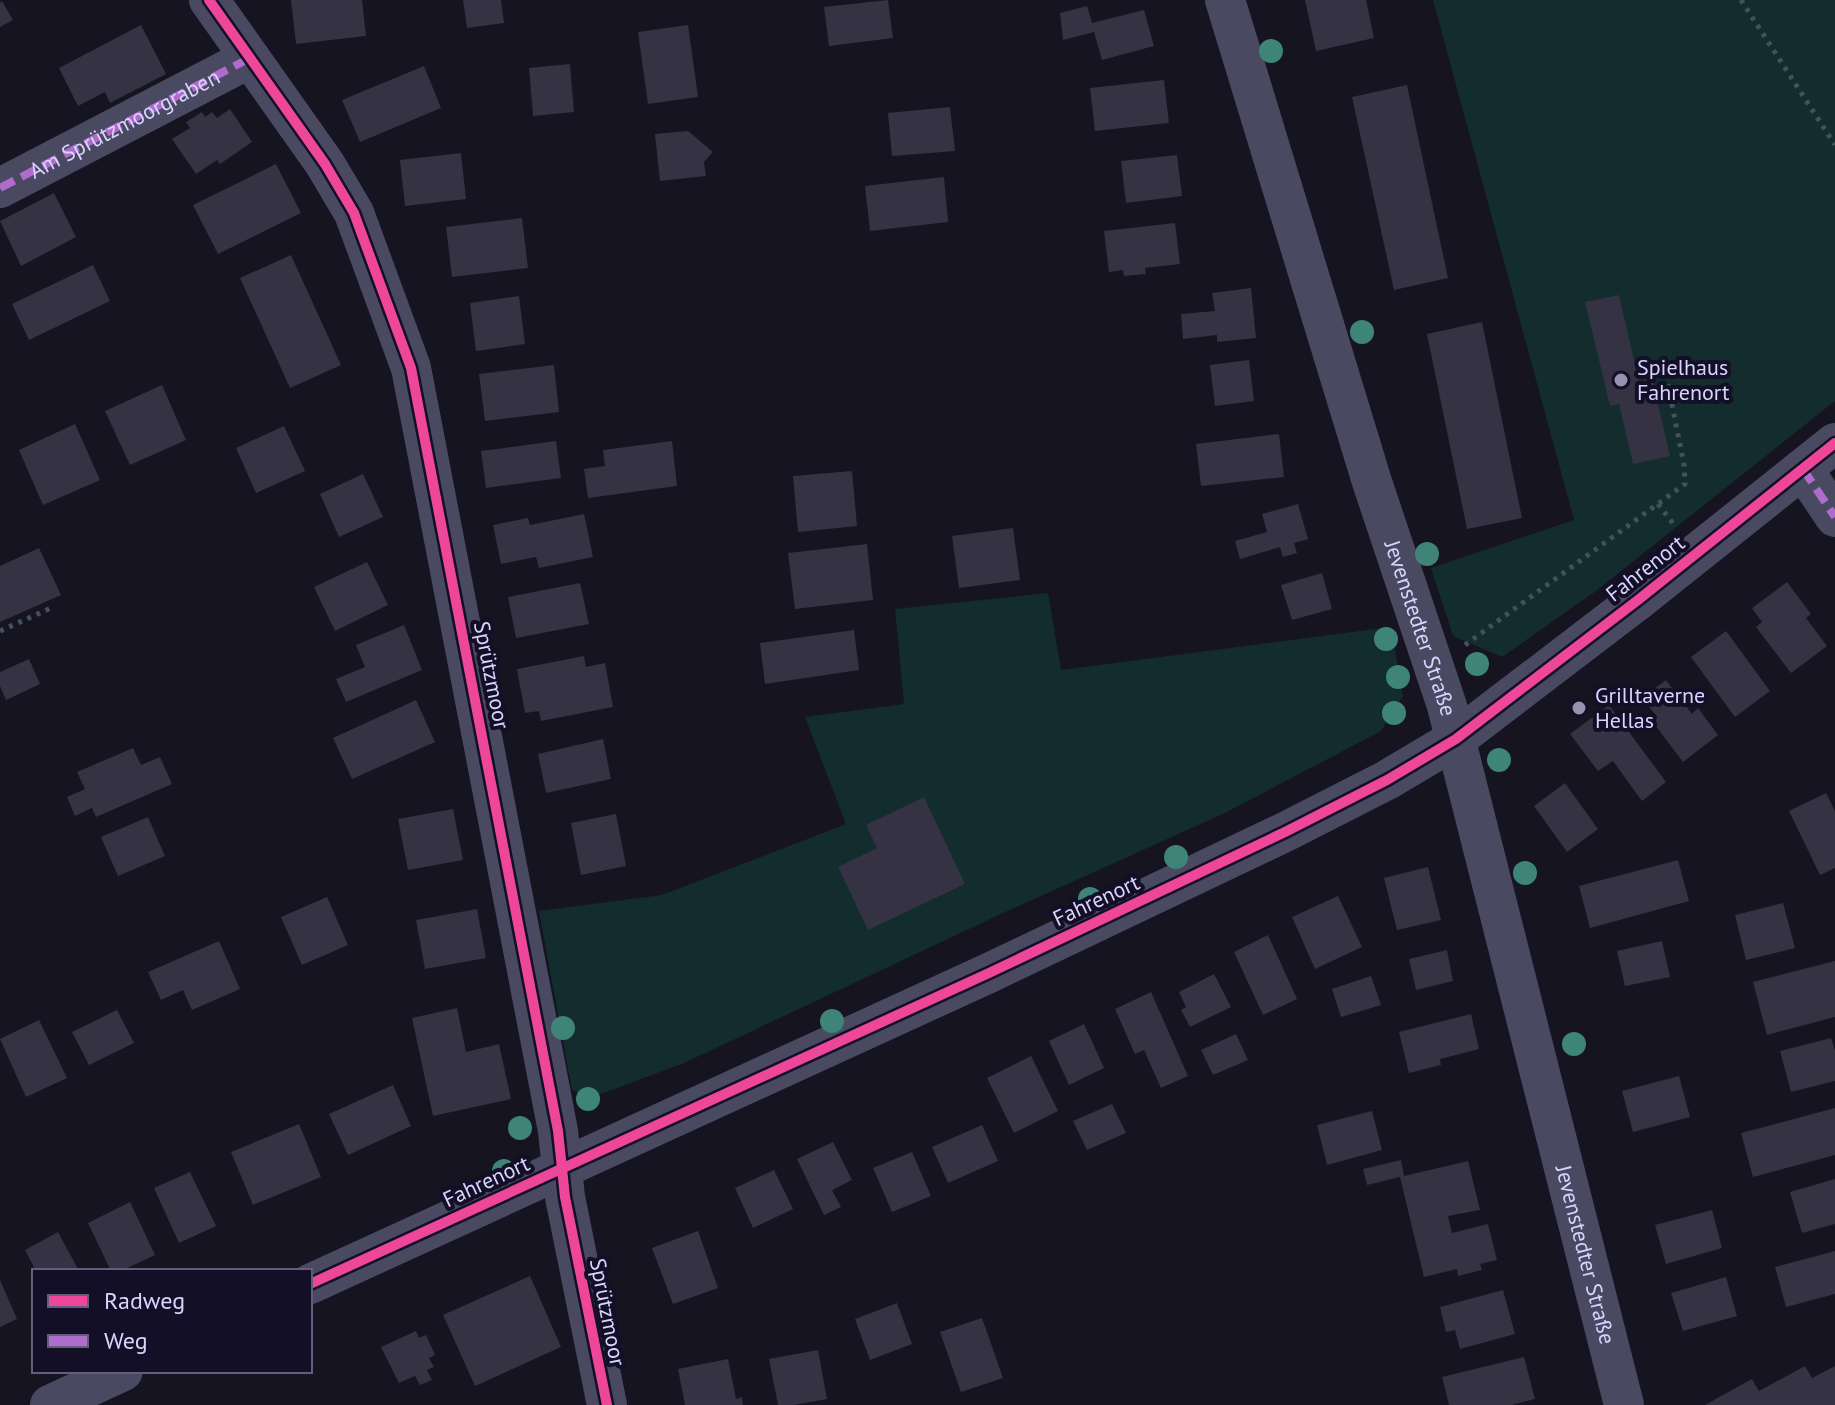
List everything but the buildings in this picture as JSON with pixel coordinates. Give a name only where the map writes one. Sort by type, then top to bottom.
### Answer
[{"type":"street","name":"Sprützmoor","points":[[209,0],[325,164],[354,213],[411,368],[558,1131],[565,1197],[607,1405]]},
{"type":"street","name":"Jevenstedter Straße","points":[[1225,0],[1372,482],[1447,706],[1624,1405]]},
{"type":"street","name":"Am Sprützmoorgraben","points":[[0,188],[250,58]]},
{"type":"street","name":"Fahrenort","points":[[312,1283],[989,973],[1271,839],[1387,780],[1456,739],[1835,443]]},
{"type":"street","points":[[1803,469],[1835,517]]},
{"type":"street","points":[[50,1405],[119,1373]]},
{"type":"path","points":[[1741,0],[1835,145]]},
{"type":"path","points":[[1460,649],[1685,484],[1667,380]]},
{"type":"path","points":[[1658,504],[1682,534]]},
{"type":"path","points":[[0,631],[51,608]]},
{"type":"green space","points":[[1433,0],[1835,0],[1835,401],[1596,591],[1502,657],[1453,636],[1431,568],[1574,520]]},
{"type":"green space","points":[[1048,593],[1061,670],[1391,627],[1403,696],[1381,731],[1225,813],[684,1063],[590,1098],[572,1090],[539,911],[662,895],[846,824],[805,717],[904,704],[895,609]]},
{"type":"marked path","points":[[0,188],[250,58]]},
{"type":"marked path","points":[[1803,469],[1835,517]]},
{"type":"cycle path","points":[[209,0],[325,164],[354,213],[411,368],[558,1131],[565,1197],[607,1405]]},
{"type":"cycle path","points":[[312,1283],[989,973],[1387,780],[1456,739],[1638,600],[1835,443]]},
{"type":"place","name":"Spielhaus Fahrenort","points":[[1621,380]]},
{"type":"place","name":"Grilltaverne Hellas","points":[[1579,708]]}]
